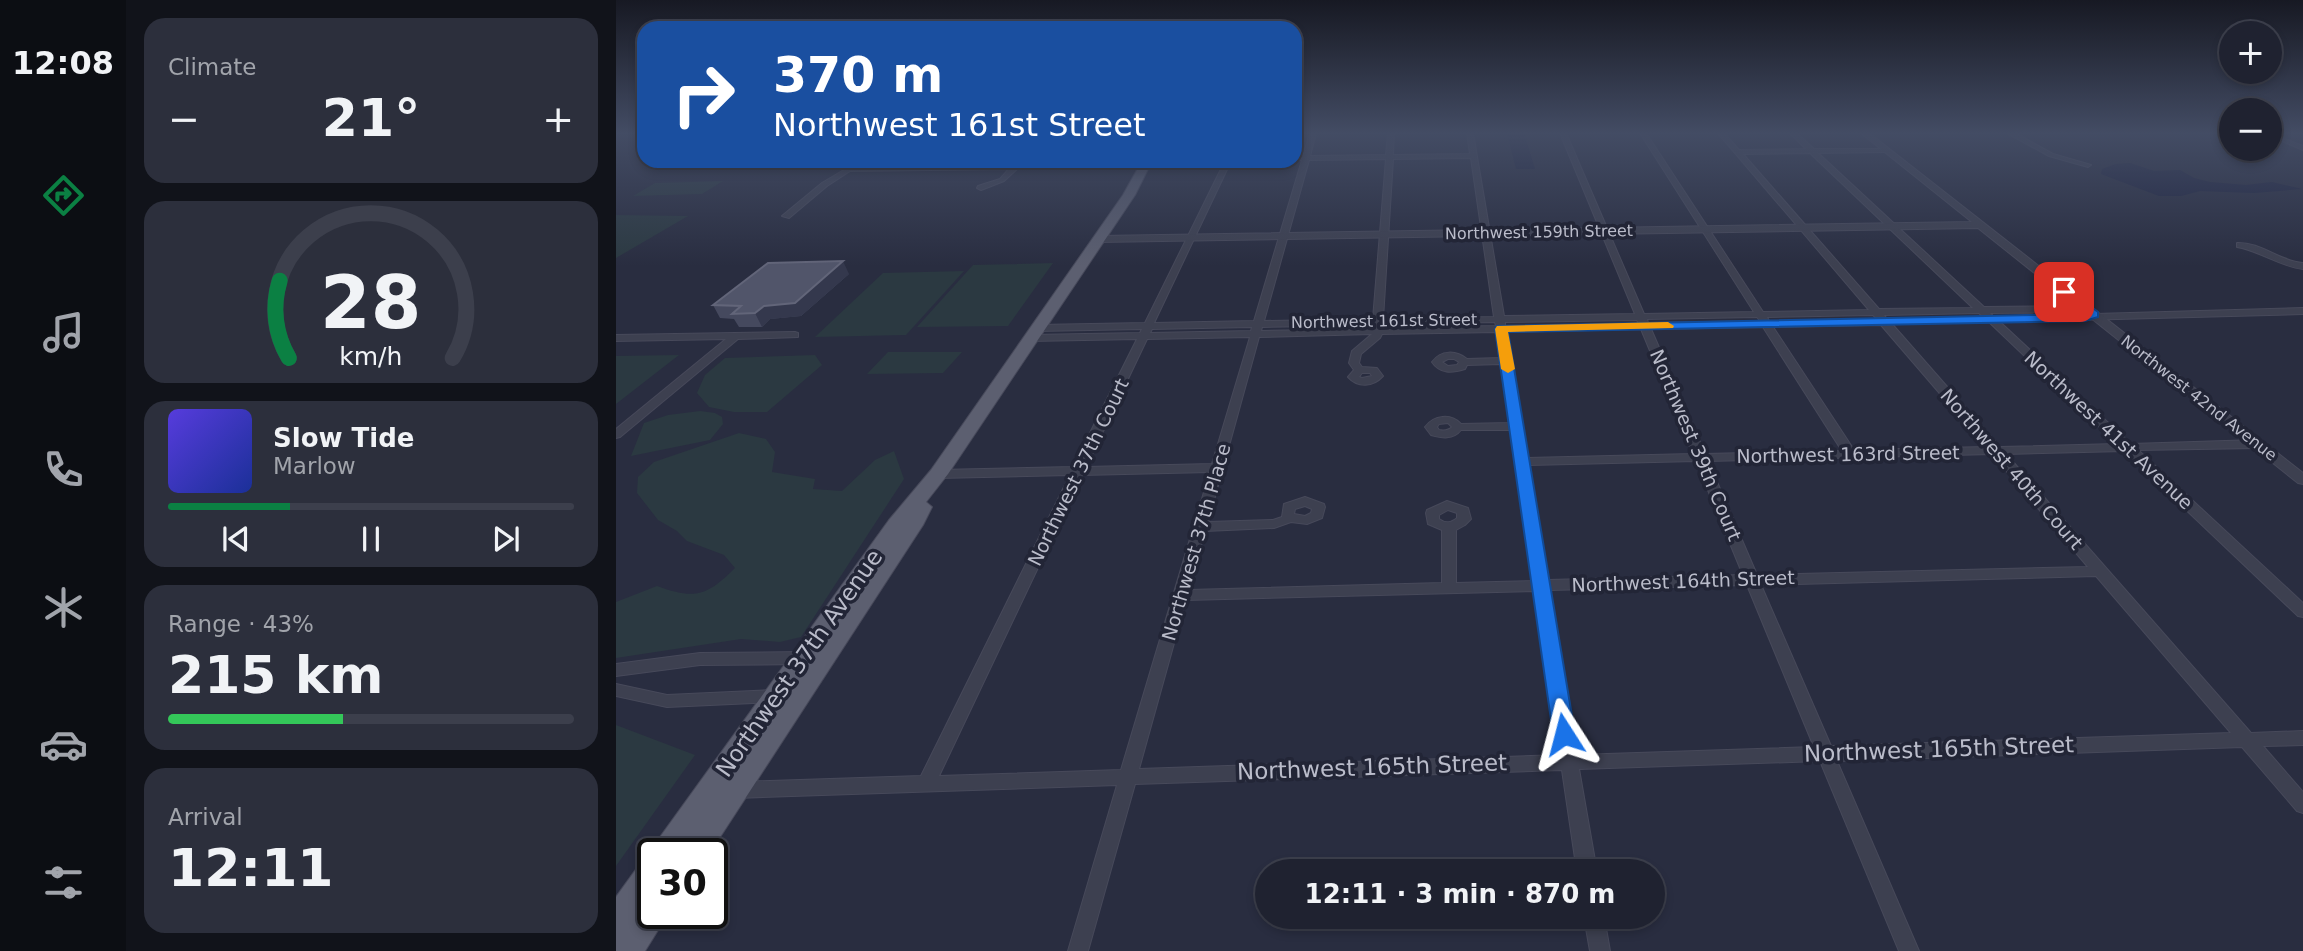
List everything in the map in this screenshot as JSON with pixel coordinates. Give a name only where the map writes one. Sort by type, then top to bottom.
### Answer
[{"type":"main road","name":"Northwest 37th Avenue","points":[[677,838],[787,696],[913,525],[938,474],[1139,177]]},
{"type":"main road","name":"Northwest 37th Avenue","points":[[703,838],[736,790],[787,696]]},
{"type":"main road","points":[[616,923],[637,893]]},
{"type":"main road","points":[[626,951],[641,929]]},
{"type":"street","points":[[786,216],[815,195],[832,177]]},
{"type":"street","points":[[981,188],[1005,177]]},
{"type":"street","name":"Northwest 37th Court","points":[[927,782],[1220,177]]},
{"type":"street","name":"Northwest 37th Place","points":[[1079,951],[1284,236],[1296,177]]},
{"type":"street","points":[[1359,370],[1354,363],[1356,353],[1376,337],[1378,326],[1388,177]]},
{"type":"street","points":[[1477,177],[1585,859]]},
{"type":"street","name":"Northwest 39th Court","points":[[1582,177],[1909,951]]},
{"type":"street","points":[[1672,177],[1850,454]]},
{"type":"street","name":"Northwest 40th Court","points":[[1760,177],[2303,805]]},
{"type":"street","name":"Northwest 41st Avenue","points":[[1840,177],[2303,612]]},
{"type":"street","name":"Northwest 42nd Avenue","points":[[1920,177],[2303,480]]},
{"type":"street","name":"Northwest 159th Street","points":[[1099,239],[1979,225]]},
{"type":"street","points":[[2240,245],[2254,248],[2280,263],[2303,266]]},
{"type":"street","name":"Northwest 161st Street","points":[[1644,321],[1766,324],[1982,310],[2074,309],[2093,315]]},
{"type":"street","points":[[2093,315],[2303,311]]},
{"type":"street","name":"Northwest 161st Street","points":[[1034,333],[1644,321],[1760,314],[1992,320],[2093,315]]},
{"type":"street","points":[[616,338],[795,335]]},
{"type":"street","points":[[616,435],[736,336]]},
{"type":"street","points":[[1464,362],[1507,361]]},
{"type":"street","points":[[1458,427],[1517,426]]},
{"type":"street","name":"Northwest 163rd Street","points":[[1522,462],[2257,444]]},
{"type":"street","points":[[938,474],[1218,468]]},
{"type":"street","points":[[1200,527],[1274,524],[1290,518]]},
{"type":"street","points":[[1448,587],[1449,527]]},
{"type":"street","name":"Northwest 164th Street","points":[[1181,595],[2100,571]]},
{"type":"street","points":[[617,672],[700,659],[813,659]]},
{"type":"street","points":[[616,690],[667,701],[787,696]]},
{"type":"street","name":"Northwest 165th Street","points":[[736,790],[2303,738]]},
{"type":"street","points":[[1596,929],[1600,951]]},
{"type":"shaded area","points":[[723,181],[702,194],[633,196],[655,183]]},
{"type":"shaded area","points":[[616,215],[688,216],[616,258]]},
{"type":"shaded area","points":[[1053,263],[1008,326],[917,327],[973,265]]},
{"type":"shaded area","points":[[964,271],[906,335],[815,337],[883,273]]},
{"type":"shaded area","points":[[888,352],[962,352],[943,373],[867,374]]},
{"type":"shaded area","points":[[679,355],[616,404],[616,356]]},
{"type":"shaded area","points":[[815,355],[822,365],[767,412],[734,412],[709,407],[697,393],[705,375],[725,358]]},
{"type":"shaded area","points":[[700,411],[722,417],[723,424],[710,440],[631,456],[644,423],[668,415]]},
{"type":"shaded area","points":[[739,433],[766,439],[775,452],[772,472],[815,479],[813,489],[842,491],[875,460],[894,451],[904,479],[801,637],[780,642],[741,639],[616,658],[616,602],[657,586],[681,593],[700,593],[716,585],[735,568],[724,555],[687,541],[677,531],[658,520],[637,493],[638,477],[654,462]]},
{"type":"shaded area","points":[[616,725],[695,755],[616,866]]},
{"type":"water","points":[[2110,177],[2193,177],[2210,182],[2246,185],[2272,182],[2302,189],[2254,193],[2200,191],[2181,196],[2159,196]]},
{"type":"building","points":[[843,261],[795,303],[764,306],[755,313],[732,314],[741,306],[713,305],[768,263]]},
{"type":"slow traffic","points":[[1508,369],[1501,329],[1668,326]]},
{"type":"route","points":[[1564,734],[1501,329],[1974,320],[2093,315],[2064,292]]}]
